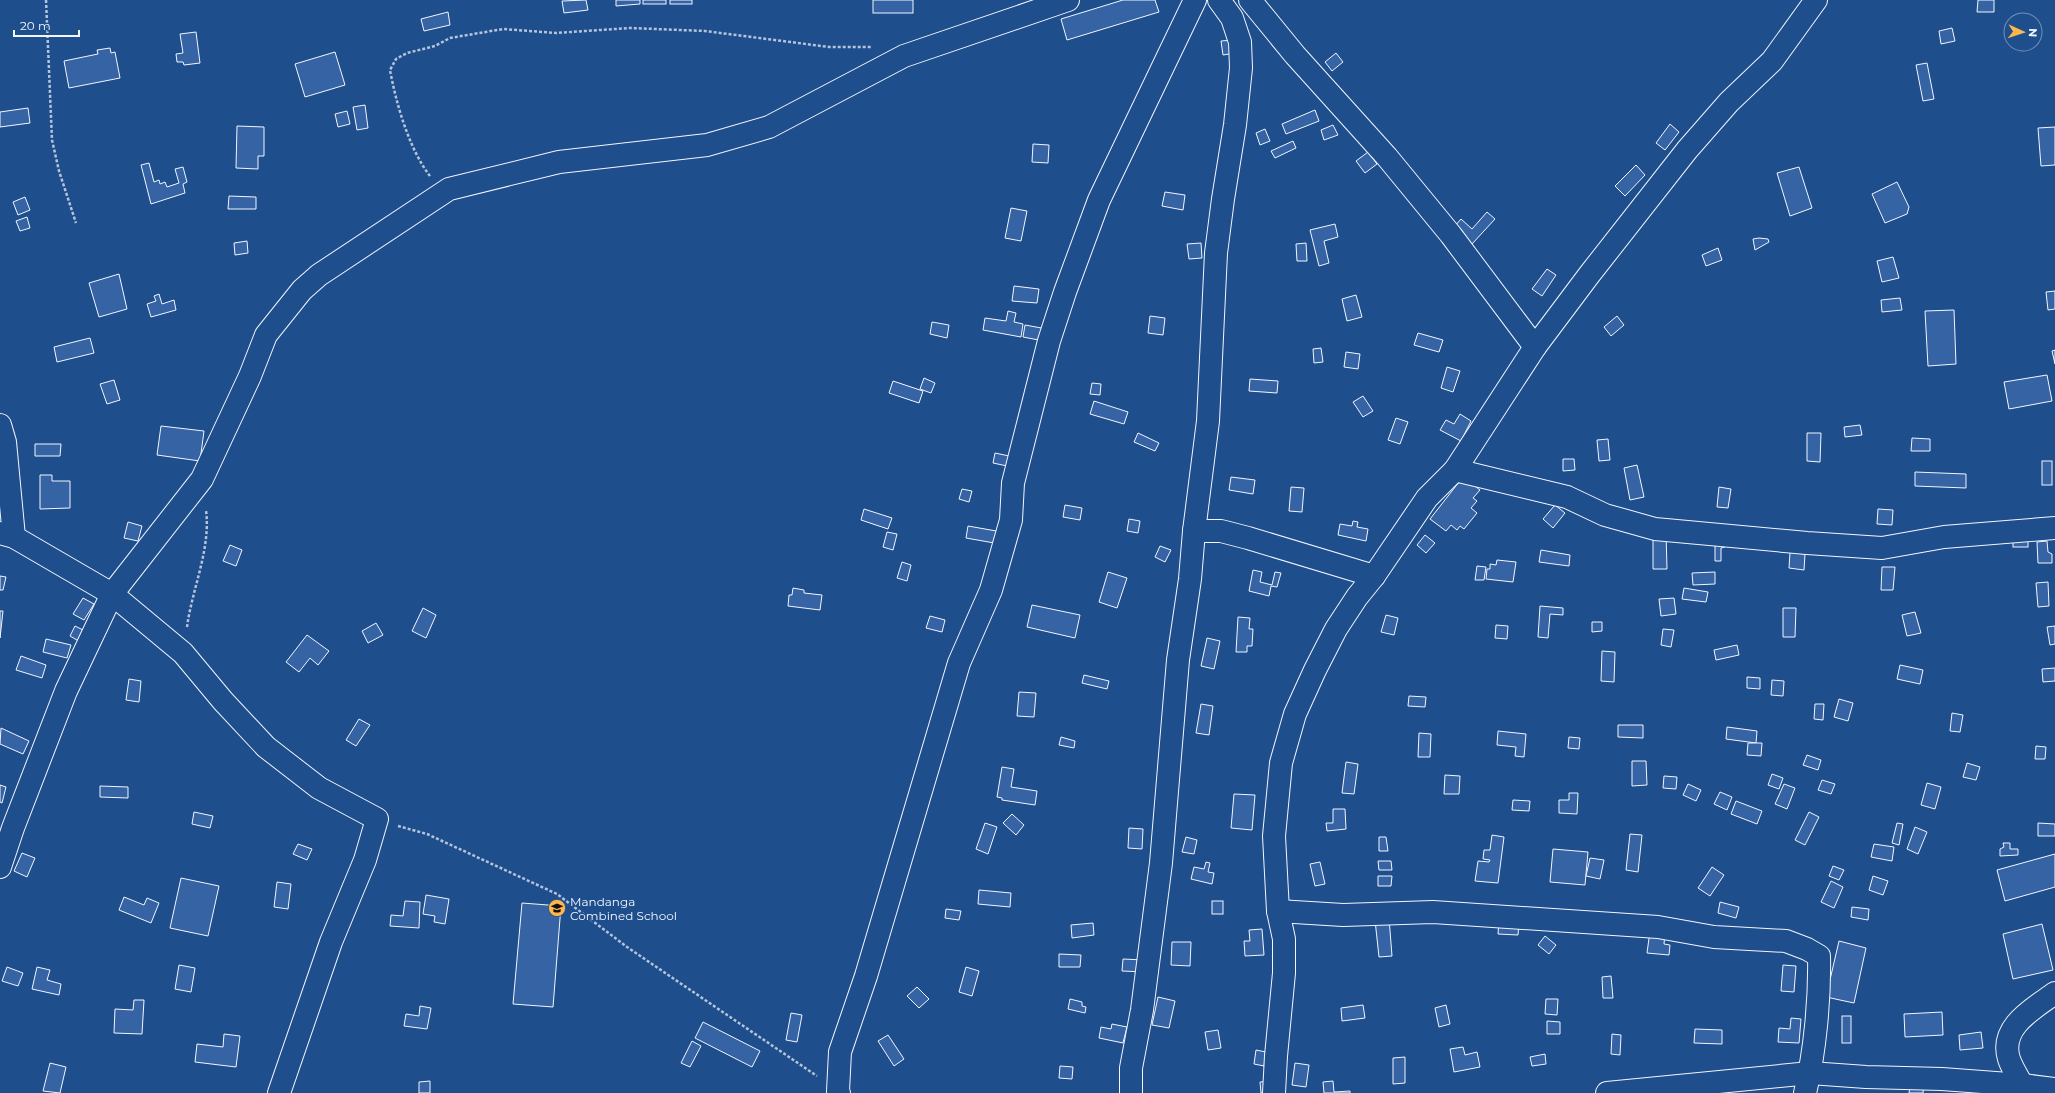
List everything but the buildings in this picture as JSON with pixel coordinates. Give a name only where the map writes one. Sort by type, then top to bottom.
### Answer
[{"type":"street","points":[[0,867],[13,828],[66,692],[112,594],[202,479],[250,376],[266,335],[302,290],[355,250],[449,188],[559,162],[707,145],[769,127],[904,56],[1068,0]]},
{"type":"street","points":[[838,1092],[840,1052],[866,976],[959,663],[992,590],[1011,520],[1013,483],[1049,342],[1065,292],[1099,200],[1195,0]]},
{"type":"street","points":[[1131,1093],[1131,1068],[1142,1010],[1161,863],[1178,660],[1190,578],[1194,531],[1208,421],[1216,253],[1235,125],[1241,68],[1240,42],[1232,18],[1219,0]]},
{"type":"street","points":[[1250,0],[1295,55],[1387,157],[1451,235],[1535,347]]},
{"type":"street","points":[[1274,1093],[1284,973],[1284,939],[1278,911],[1274,836],[1281,763],[1295,714],[1336,629],[1427,498],[1455,470],[1535,347],[1687,150],[1729,102],[1772,61],[1816,0]]},
{"type":"street","points":[[0,425],[5,442],[7,535],[112,594],[183,653],[222,701],[266,746],[319,788],[377,819],[366,860],[331,942],[279,1093]]},
{"type":"street","points":[[1455,470],[1567,497],[1606,515],[1655,529],[1807,543],[1882,548],[1944,537],[2055,528]]},
{"type":"street","points":[[1194,531],[1221,531],[1374,576]]},
{"type":"street","points":[[1278,911],[1343,915],[1433,912],[1658,927],[1714,937],[1786,941],[1808,949],[1819,956],[1820,978],[1807,1083]]},
{"type":"street","points":[[2022,1084],[2009,1060],[2006,1044],[2014,1024],[2055,993]]},
{"type":"street","points":[[1607,1093],[1807,1083],[1866,1077],[1942,1086],[2022,1084],[2055,1089]]},
{"type":"path","points":[[46,0],[52,140],[59,171],[76,223]]},
{"type":"path","points":[[442,193],[424,168],[412,143],[394,91],[390,70],[396,60],[407,53],[435,46],[450,38],[503,28],[556,33],[630,28],[705,32],[829,47],[873,47]]},
{"type":"path","points":[[183,653],[188,615],[202,557],[207,520],[202,479]]},
{"type":"path","points":[[377,819],[427,834],[556,894],[627,947],[838,1092]]},
{"type":"place","name":"Mandanga Combined School","points":[[557,908]]}]
